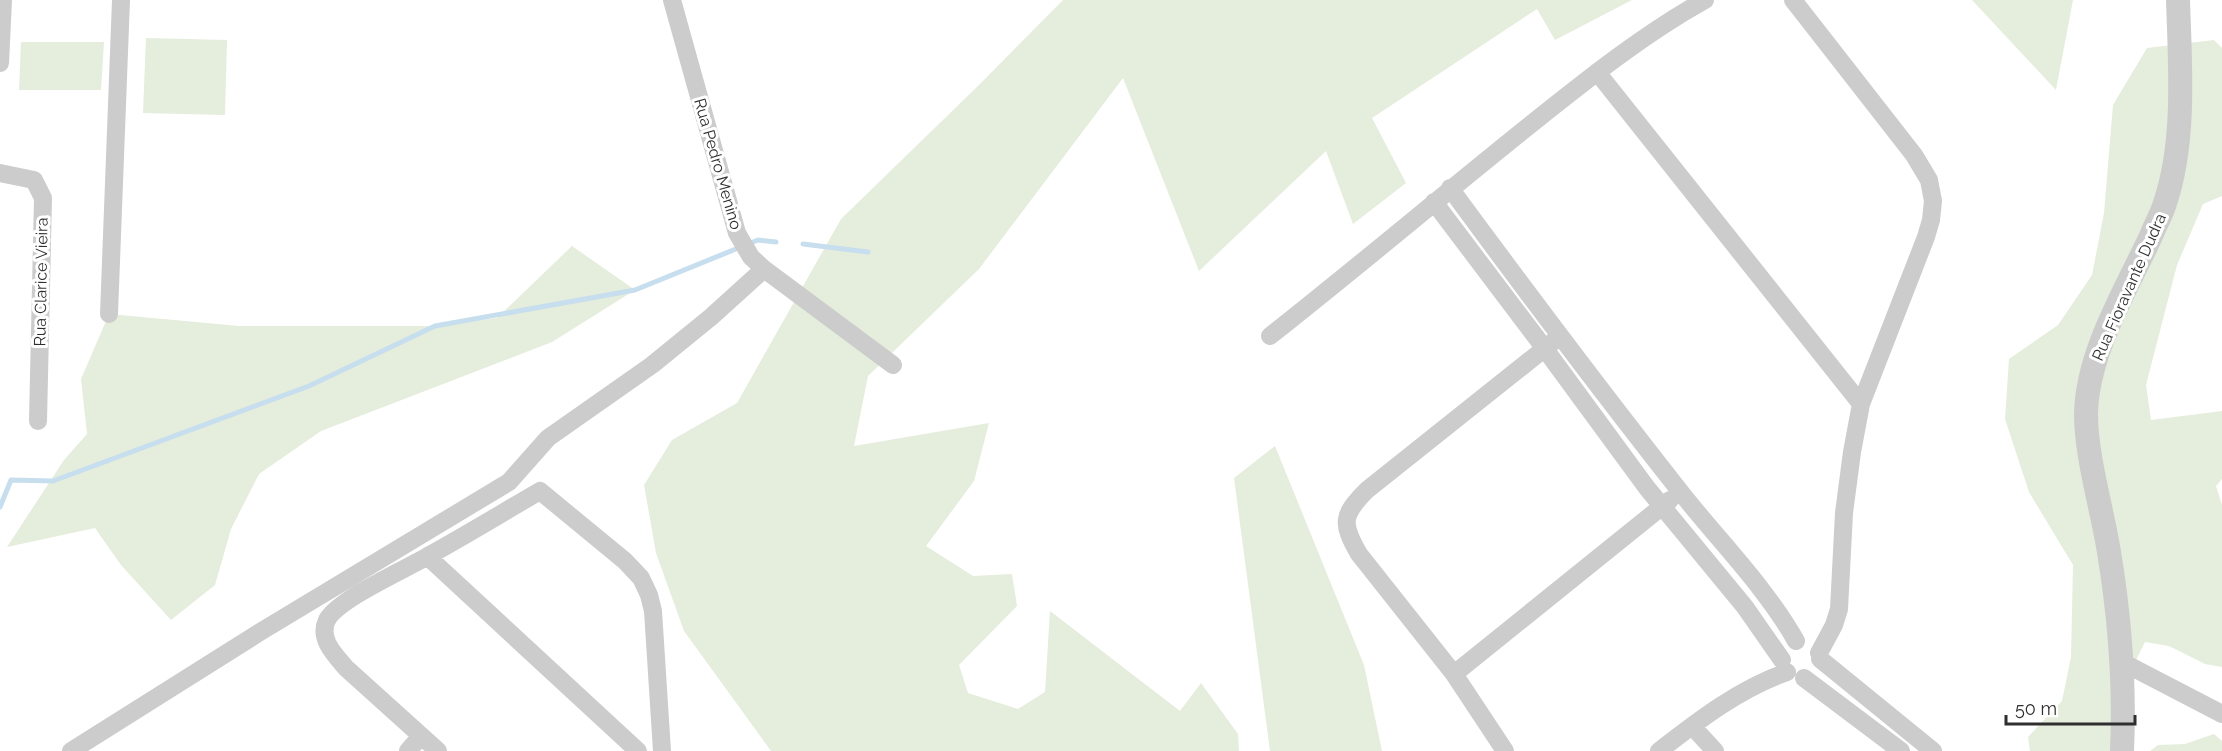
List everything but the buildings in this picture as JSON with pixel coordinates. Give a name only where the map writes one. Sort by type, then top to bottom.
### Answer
[{"type":"street","points":[[0,63],[3,0]]},
{"type":"street","points":[[109,314],[121,0]]},
{"type":"street","name":"Rua Pedro Menino","points":[[672,0],[737,233],[758,263],[893,365]]},
{"type":"street","points":[[1270,336],[1345,278],[1450,188],[1597,72],[1705,0]]},
{"type":"street","points":[[1659,751],[1758,682],[1791,670],[1815,672],[1819,656],[1834,626],[1839,609],[1844,513],[1861,404],[1926,237],[1933,201],[1929,180],[1914,155],[1793,0]]},
{"type":"street","name":"Rua Fioravante Dudra","points":[[2122,751],[2122,662],[2117,605],[2086,414],[2091,374],[2098,354],[2113,316],[2166,203],[2176,152],[2180,101],[2178,0]]},
{"type":"street","points":[[1597,72],[1861,404]]},
{"type":"street","name":"Rua Clarice Vieira","points":[[0,173],[33,180],[43,198],[38,421]]},
{"type":"street","points":[[1450,188],[1560,337],[1679,491],[1777,609],[1796,641]]},
{"type":"street","points":[[1434,202],[1662,507],[1733,592],[1791,670],[1901,751]]},
{"type":"street","points":[[71,751],[260,632],[491,494],[520,472],[548,438],[652,365],[711,317],[758,263]]},
{"type":"street","points":[[1505,751],[1454,674],[1359,554],[1350,538],[1346,515],[1352,505],[1367,490],[1560,337]]},
{"type":"street","points":[[520,472],[625,561],[641,578],[653,611],[662,751]]},
{"type":"street","points":[[438,751],[340,661],[326,642],[327,620],[348,600],[428,557],[540,491]]},
{"type":"street","points":[[1454,674],[1679,491]]},
{"type":"street","points":[[428,557],[638,751]]},
{"type":"street","points":[[1791,670],[1786,648],[1796,641],[1807,642],[1816,648],[1819,656],[1933,751]]},
{"type":"street","points":[[2122,662],[2222,714]]},
{"type":"street","points":[[1692,726],[1715,751]]},
{"type":"street","points":[[408,751],[421,736]]},
{"type":"green space","points":[[1063,0],[1632,0],[1555,40],[1537,9],[1372,118],[1406,183],[1353,224],[1326,151],[1199,271],[1123,78],[979,269],[868,376],[854,446],[989,423],[974,481],[926,546],[973,576],[1012,574],[1017,606],[959,665],[968,693],[1018,709],[1045,692],[1050,611],[1180,711],[1201,683],[1238,734],[1239,751],[771,751],[684,631],[656,553],[644,485],[672,440],[737,403],[841,219]]},
{"type":"green space","points":[[1972,0],[2073,0],[2056,90]]},
{"type":"green space","points":[[146,38],[227,40],[225,115],[143,113]]},
{"type":"green space","points":[[2214,40],[2222,48],[2222,196],[2203,204],[2177,265],[2146,385],[2151,420],[2222,411],[2222,479],[2216,486],[2222,505],[2222,667],[2205,664],[2169,646],[2145,642],[2123,686],[2122,751],[2030,751],[2028,737],[2062,701],[2071,657],[2073,565],[2029,492],[2005,419],[2009,359],[2058,325],[2092,275],[2104,213],[2113,105],[2147,48]]},
{"type":"green space","points":[[21,42],[104,42],[101,90],[19,90]]},
{"type":"green space","points":[[572,246],[635,290],[552,342],[321,431],[259,474],[231,529],[215,585],[171,620],[121,565],[95,528],[7,547],[64,460],[87,434],[81,379],[109,314],[239,326],[435,326],[497,318]]},
{"type":"green space","points":[[1275,446],[1364,665],[1382,751],[1270,751],[1234,478]]},
{"type":"green space","points":[[2214,734],[2222,741],[2222,751],[2150,751],[2158,745],[2185,744]]},
{"type":"waterway","points":[[0,507],[11,480],[53,481],[309,386],[435,326],[635,290],[758,240],[776,242]]},
{"type":"waterway","points":[[803,244],[868,252]]}]
